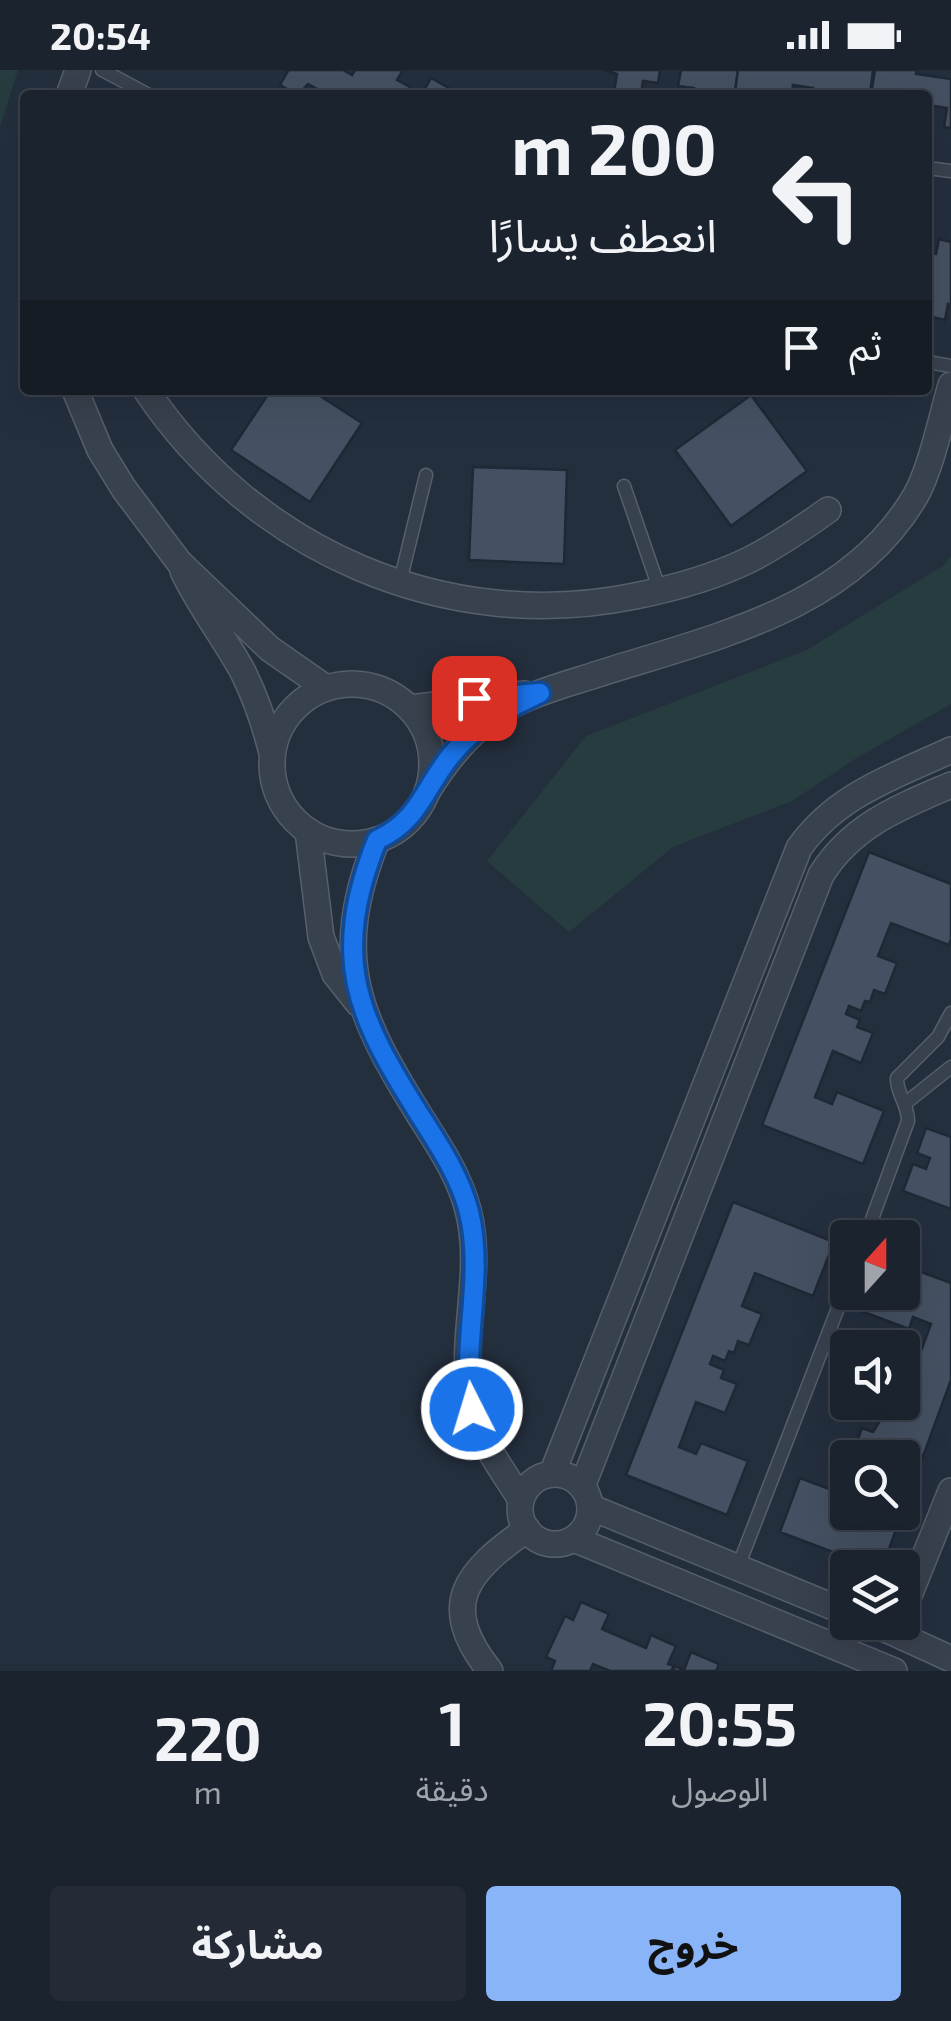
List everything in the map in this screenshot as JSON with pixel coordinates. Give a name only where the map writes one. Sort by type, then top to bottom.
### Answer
[{"type":"street","points":[[179,562],[195,597],[243,673],[272,753],[275,788],[294,819],[308,831],[341,843],[377,840],[407,822],[452,755],[501,712],[540,693],[758,623],[813,596],[843,575],[872,550],[918,492],[951,385]]},
{"type":"street","points":[[77,395],[100,450],[179,562],[270,649],[326,688]]},
{"type":"street","points":[[150,395],[186,443],[248,502],[320,550],[400,585],[456,598],[529,606],[617,600],[660,590],[705,578],[748,560],[790,538],[828,510]]},
{"type":"street","points":[[243,673],[270,649]]},
{"type":"street","points":[[272,753],[284,719],[310,695],[326,688],[362,684],[396,697],[410,708],[428,739],[431,774],[427,792]]},
{"type":"street","points":[[410,708],[540,693]]},
{"type":"street","points":[[552,1474],[799,848],[812,829],[841,804],[951,750]]},
{"type":"street","points":[[830,1606],[738,1568],[586,1497],[568,1477],[552,1474],[533,1482],[522,1500],[522,1520],[534,1537],[554,1544],[574,1539],[586,1525],[586,1497],[821,874],[842,846],[872,822],[951,784]]},
{"type":"street","points":[[308,831],[321,937],[336,974],[361,1007]]},
{"type":"street","points":[[377,840],[362,883],[353,928],[352,951],[361,1007],[376,1044],[461,1187],[475,1262],[468,1359],[472,1409],[480,1432],[522,1500]]},
{"type":"street","points":[[920,1569],[951,1490]]},
{"type":"street","points":[[490,1671],[467,1630],[462,1614],[464,1599],[474,1574],[487,1558],[527,1529]]},
{"type":"street","points":[[574,1539],[894,1671]]},
{"type":"street","points":[[920,1638],[951,1659]]},
{"type":"lane","points":[[102,70],[139,90]]},
{"type":"lane","points":[[400,585],[426,475]]},
{"type":"lane","points":[[624,486],[660,590]]},
{"type":"lane","points":[[871,1220],[906,1130],[907,1102],[898,1089],[897,1078],[938,1037],[951,1013]]},
{"type":"lane","points":[[907,1102],[951,1067]]},
{"type":"lane","points":[[738,1568],[837,1310]]},
{"type":"green space","points":[[0,70],[18,70],[0,127]]},
{"type":"green space","points":[[951,556],[951,704],[855,759],[792,801],[673,847],[569,932],[487,861],[586,736],[807,650],[944,565]]},
{"type":"building","points":[[285,70],[343,70],[352,75],[355,70],[403,70],[397,80],[410,87],[319,90],[308,84],[303,90],[289,90],[280,85],[288,71]]},
{"type":"building","points":[[603,70],[660,70],[658,83],[643,81],[642,90],[614,90],[617,74]]},
{"type":"building","points":[[681,70],[738,70],[735,90],[678,86]]},
{"type":"building","points":[[738,70],[873,70],[871,90],[813,90],[793,85],[792,90],[735,90]]},
{"type":"building","points":[[875,70],[917,70],[916,74],[951,79],[951,128],[944,127],[947,108],[932,106],[932,90],[872,90]]},
{"type":"building","points":[[431,78],[452,90],[424,90]]},
{"type":"building","points":[[939,239],[951,242],[951,305],[948,304],[945,320],[932,317],[932,253],[936,254]]},
{"type":"building","points":[[268,395],[319,395],[362,423],[310,502],[231,450]]},
{"type":"building","points":[[751,395],[807,471],[731,526],[675,450]]},
{"type":"building","points":[[473,467],[567,470],[564,564],[469,560]]},
{"type":"building","points":[[869,852],[951,884],[951,939],[949,945],[891,923],[878,956],[897,963],[885,994],[874,990],[861,1011],[849,1006],[846,1014],[860,1020],[857,1027],[873,1033],[861,1063],[833,1051],[815,1097],[832,1104],[837,1092],[884,1111],[863,1164],[762,1125]]},
{"type":"building","points":[[926,1128],[951,1137],[951,1209],[903,1191],[913,1164],[926,1169],[930,1158],[917,1153]]},
{"type":"building","points":[[733,1202],[830,1240],[830,1252],[813,1296],[755,1273],[742,1306],[762,1314],[749,1345],[738,1341],[734,1353],[729,1351],[725,1361],[713,1356],[710,1364],[724,1370],[721,1378],[737,1384],[725,1413],[696,1402],[679,1447],[696,1454],[701,1443],[748,1461],[727,1515],[626,1475]]},
{"type":"building","points":[[920,1272],[951,1283],[951,1380],[920,1464],[920,1440],[858,1440],[862,1428],[873,1432],[880,1420],[920,1420],[920,1354],[931,1324],[913,1317],[909,1329],[861,1311],[920,1310]]},
{"type":"building","points":[[800,1478],[830,1489],[830,1530],[896,1530],[889,1550],[830,1551],[780,1532]]},
{"type":"building","points":[[581,1602],[609,1614],[602,1629],[646,1648],[651,1635],[676,1646],[668,1664],[674,1666],[671,1671],[610,1671],[593,1664],[590,1671],[551,1671],[555,1661],[546,1657],[565,1616],[573,1620]]},
{"type":"building","points":[[691,1652],[719,1664],[716,1671],[673,1671],[675,1666],[684,1670]]},
{"type":"route","points":[[472,1409],[468,1359],[475,1262],[468,1211],[450,1163],[376,1044],[361,1007],[352,951],[356,905],[377,840],[407,822],[438,773],[466,739],[501,712],[540,693],[474,698]]}]
